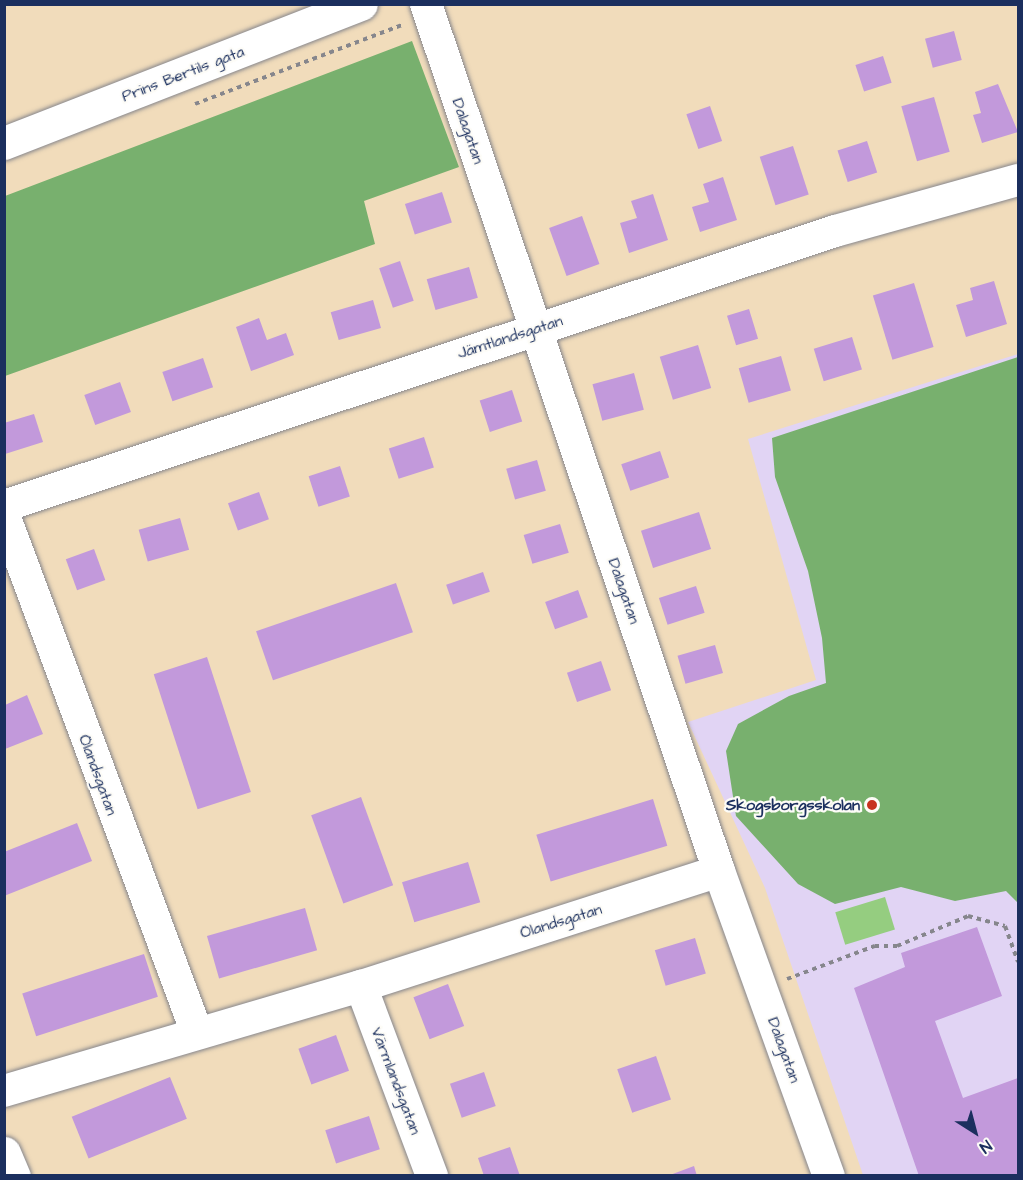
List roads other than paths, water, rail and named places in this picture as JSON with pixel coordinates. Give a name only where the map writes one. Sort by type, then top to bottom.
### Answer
[{"type":"street","name":"Prins Bertils gata","points":[[4,143],[361,4]]},
{"type":"street","name":"Dalagatan","points":[[426,4],[719,871],[829,1176]]},
{"type":"street","name":"Jämtlandsgatan","points":[[4,506],[835,231],[1018,180]]},
{"type":"street","name":"Ölandsgatan","points":[[4,515],[197,1033]]},
{"type":"street","name":"Ölandsgatan","points":[[4,1091],[361,986],[719,871]]},
{"type":"street","name":"Värmlandsgatan","points":[[361,986],[432,1176]]},
{"type":"street","points":[[4,1153],[14,1176]]},
{"type":"place","name":"Skogsborgsskolan","points":[[872,805]]}]
